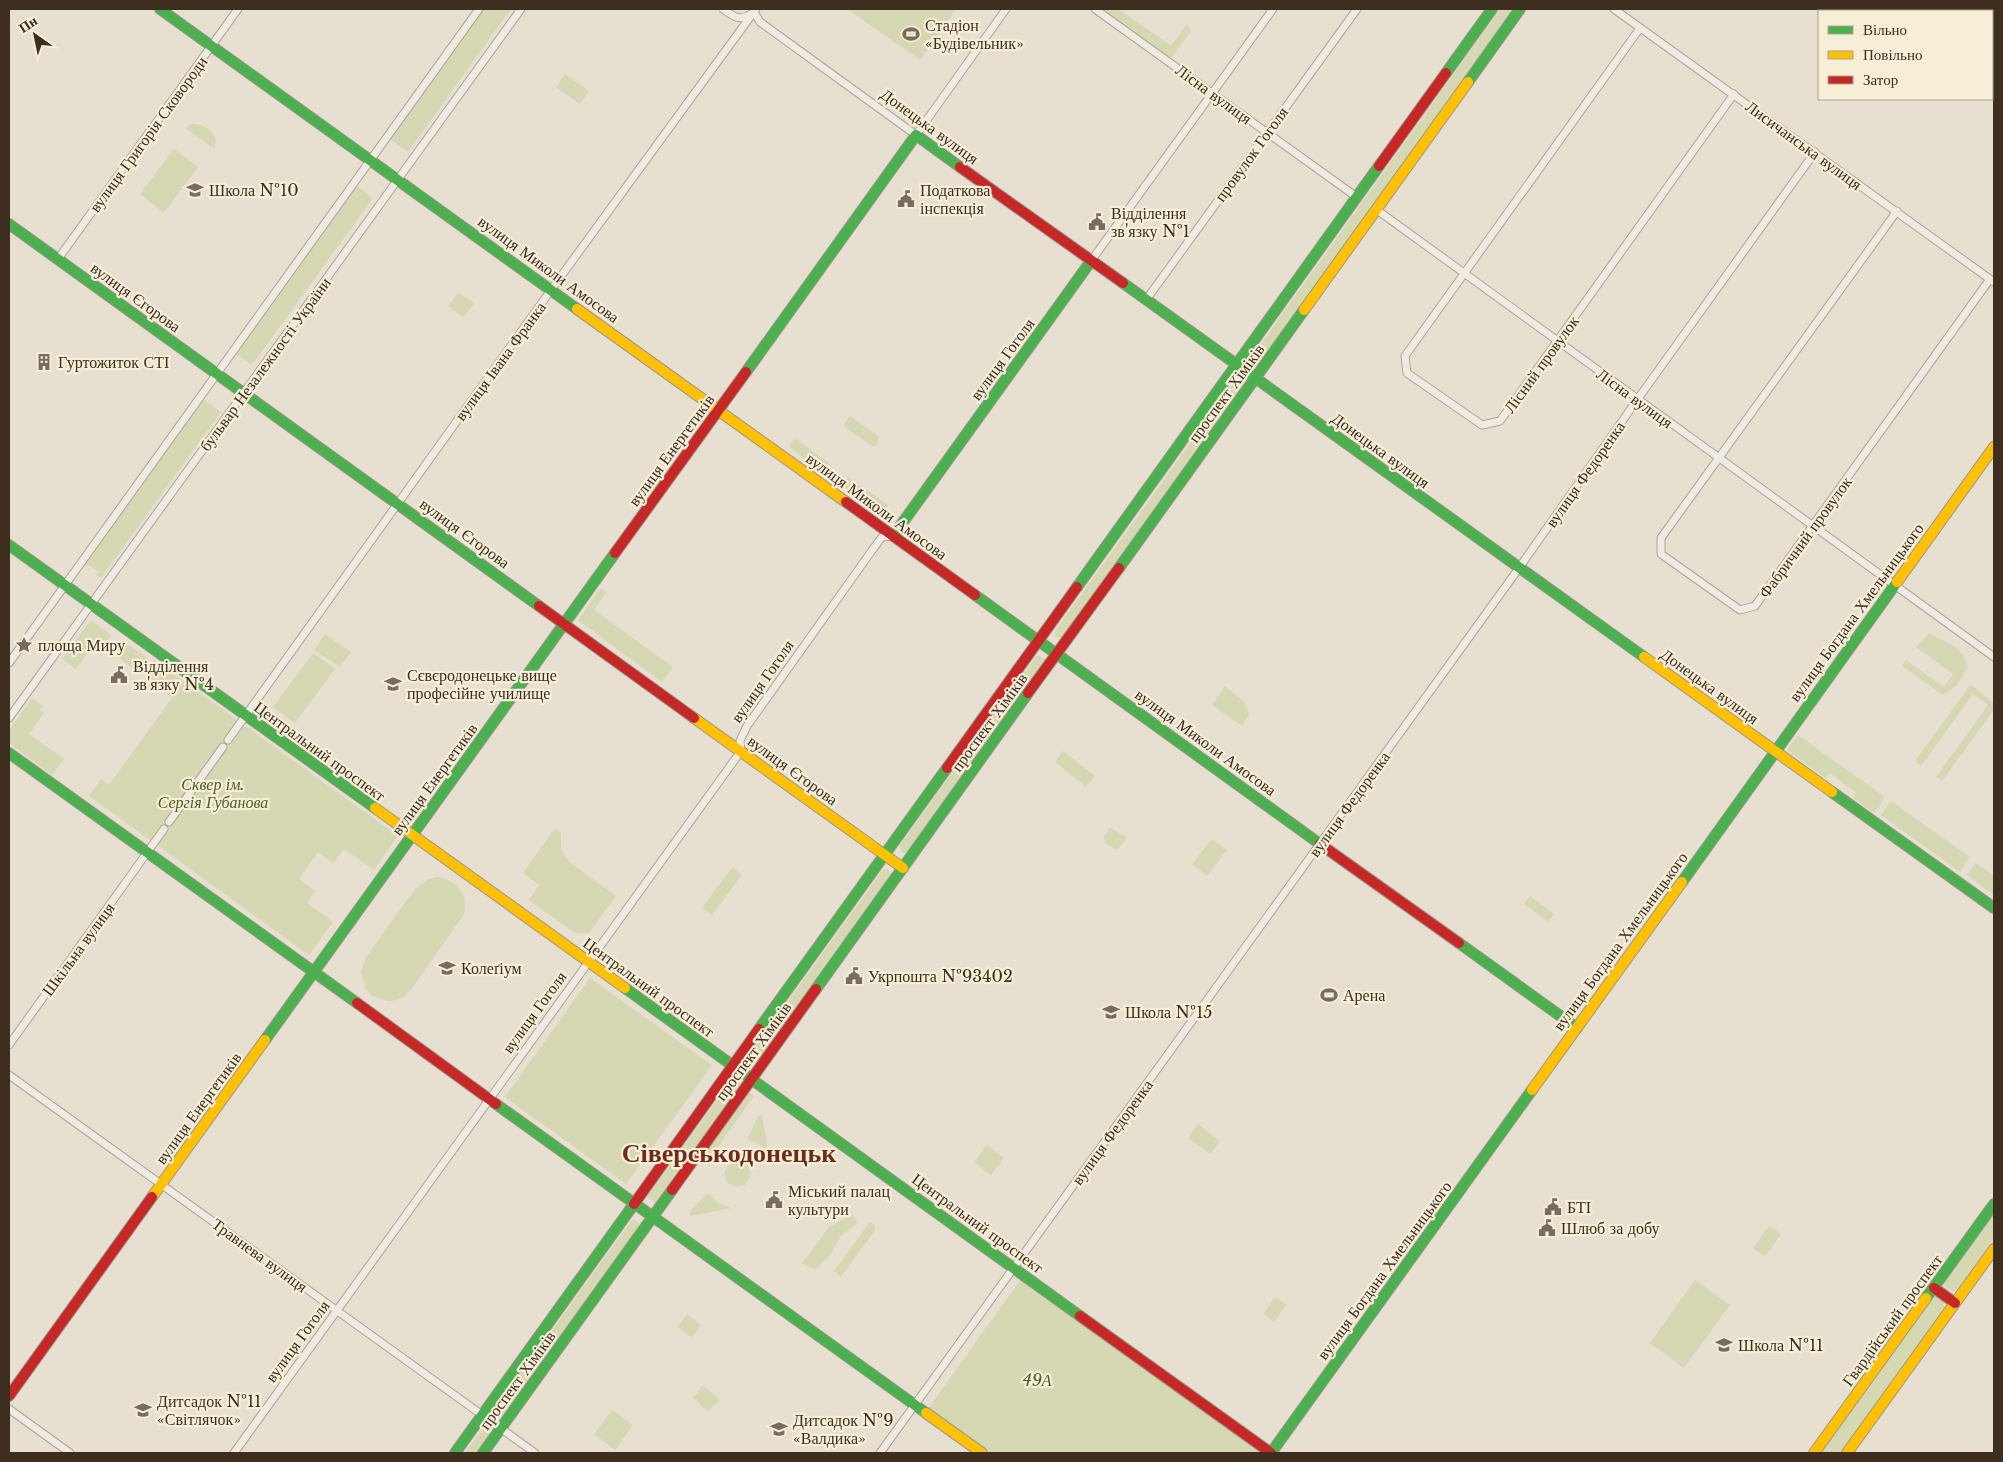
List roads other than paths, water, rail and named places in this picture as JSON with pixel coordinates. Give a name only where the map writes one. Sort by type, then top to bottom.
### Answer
[{"type":"street","name":"вулиця Миколи Амосова","points":[[160,9],[1577,1028]]},
{"type":"street","name":"вулиця Григорія Сковороди","points":[[58,259],[238,9]]},
{"type":"street","name":"бульвар Незалежності України","points":[[9,663],[479,9]]},
{"type":"street","name":"бульвар Незалежності України","points":[[9,718],[520,9]]},
{"type":"street","points":[[723,9],[738,19],[744,18],[755,10]]},
{"type":"street","name":"вулиця Енергетиків","points":[[9,1396],[1006,9]]},
{"type":"street","name":"Лісна вулиця","points":[[1094,9],[1358,198]]},
{"type":"street","name":"вулиця Гоголя","points":[[234,1453],[741,751],[740,741],[747,726],[882,537],[893,536],[1273,9]]},
{"type":"street","name":"провулок Гоголя","points":[[1146,300],[1357,9]]},
{"type":"street","name":"проспект Хіміків","points":[[455,1453],[1492,9]]},
{"type":"street","name":"проспект Хіміків","points":[[483,1453],[1520,9]]},
{"type":"street","name":"Лисичанська вулиця","points":[[1614,9],[1992,281]]},
{"type":"street","name":"Донецька вулиця","points":[[755,10],[760,22],[1994,908]]},
{"type":"street","name":"вулиця Івана Франка","points":[[228,740],[551,290],[755,10]]},
{"type":"street","name":"Лісний провулок","points":[[1640,28],[1405,356],[1407,373],[1482,425],[1500,421],[1734,94]]},
{"type":"street","name":"вулиця Федоренка","points":[[880,1453],[1519,568],[1815,152]]},
{"type":"street","name":"Лісна вулиця","points":[[1377,210],[1994,657]]},
{"type":"street","name":"Фабричний провулок","points":[[1897,212],[1717,458],[1661,538],[1661,554],[1740,610],[1755,606],[1992,281]]},
{"type":"street","name":"вулиця Єгорова","points":[[9,224],[903,868]]},
{"type":"street","name":"вулиця Богдана Хмельницького","points":[[1271,1453],[1994,447]]},
{"type":"street","name":"Центральний проспект","points":[[9,545],[1271,1453]]},
{"type":"street","points":[[169,822],[223,747]]},
{"type":"street","points":[[9,753],[488,1100],[982,1453]]},
{"type":"street","name":"Шкільна вулиця","points":[[9,1045],[164,829]]},
{"type":"street","name":"Травнева вулиця","points":[[9,1075],[535,1453]]},
{"type":"street","name":"Гвардійський проспект","points":[[1814,1453],[1994,1204]]},
{"type":"street","points":[[1848,1453],[1994,1248]]},
{"type":"street","points":[[1934,1288],[1955,1303]]},
{"type":"street","points":[[9,1410],[70,1453]]},
{"type":"place","name":"Стадіон «Будівельник»","points":[[911,34]]},
{"type":"place","name":"Школа №10","points":[[195,190]]},
{"type":"place","name":"Податкова інспекція","points":[[906,199]]},
{"type":"place","name":"Відділення зв'язку №1","points":[[1097,222]]},
{"type":"place","name":"Гуртожиток СТІ","points":[[44,362]]},
{"type":"place","name":"площа Миру","points":[[24,645]]},
{"type":"place","name":"Відділення зв'язку №4","points":[[119,675]]},
{"type":"place","name":"Сєвєродонецьке вище професійне училище","points":[[393,684]]},
{"type":"place","name":"Колеґіум","points":[[447,968]]},
{"type":"place","name":"Укрпошта №93402","points":[[854,976]]},
{"type":"place","name":"Арена","points":[[1329,995]]},
{"type":"place","name":"Школа №15","points":[[1111,1012]]},
{"type":"place","name":"Міський палац культури","points":[[774,1200]]},
{"type":"place","name":"БТІ","points":[[1553,1207]]},
{"type":"place","name":"Шлюб за добу","points":[[1547,1228]]},
{"type":"place","name":"Школа №11","points":[[1724,1345]]},
{"type":"place","name":"Дитсадок №11 «Світлячок»","points":[[143,1410]]},
{"type":"place","name":"Дитсадок №9 «Валдика»","points":[[779,1429]]},
{"type":"district","name":"Сіверськодонецьк","points":[[729,1153]]},
{"type":"park label","name":"Сквер ім. Сергія Губанова","points":[[213,793]]},
{"type":"park label","name":"49А","points":[[1037,1380]]}]
